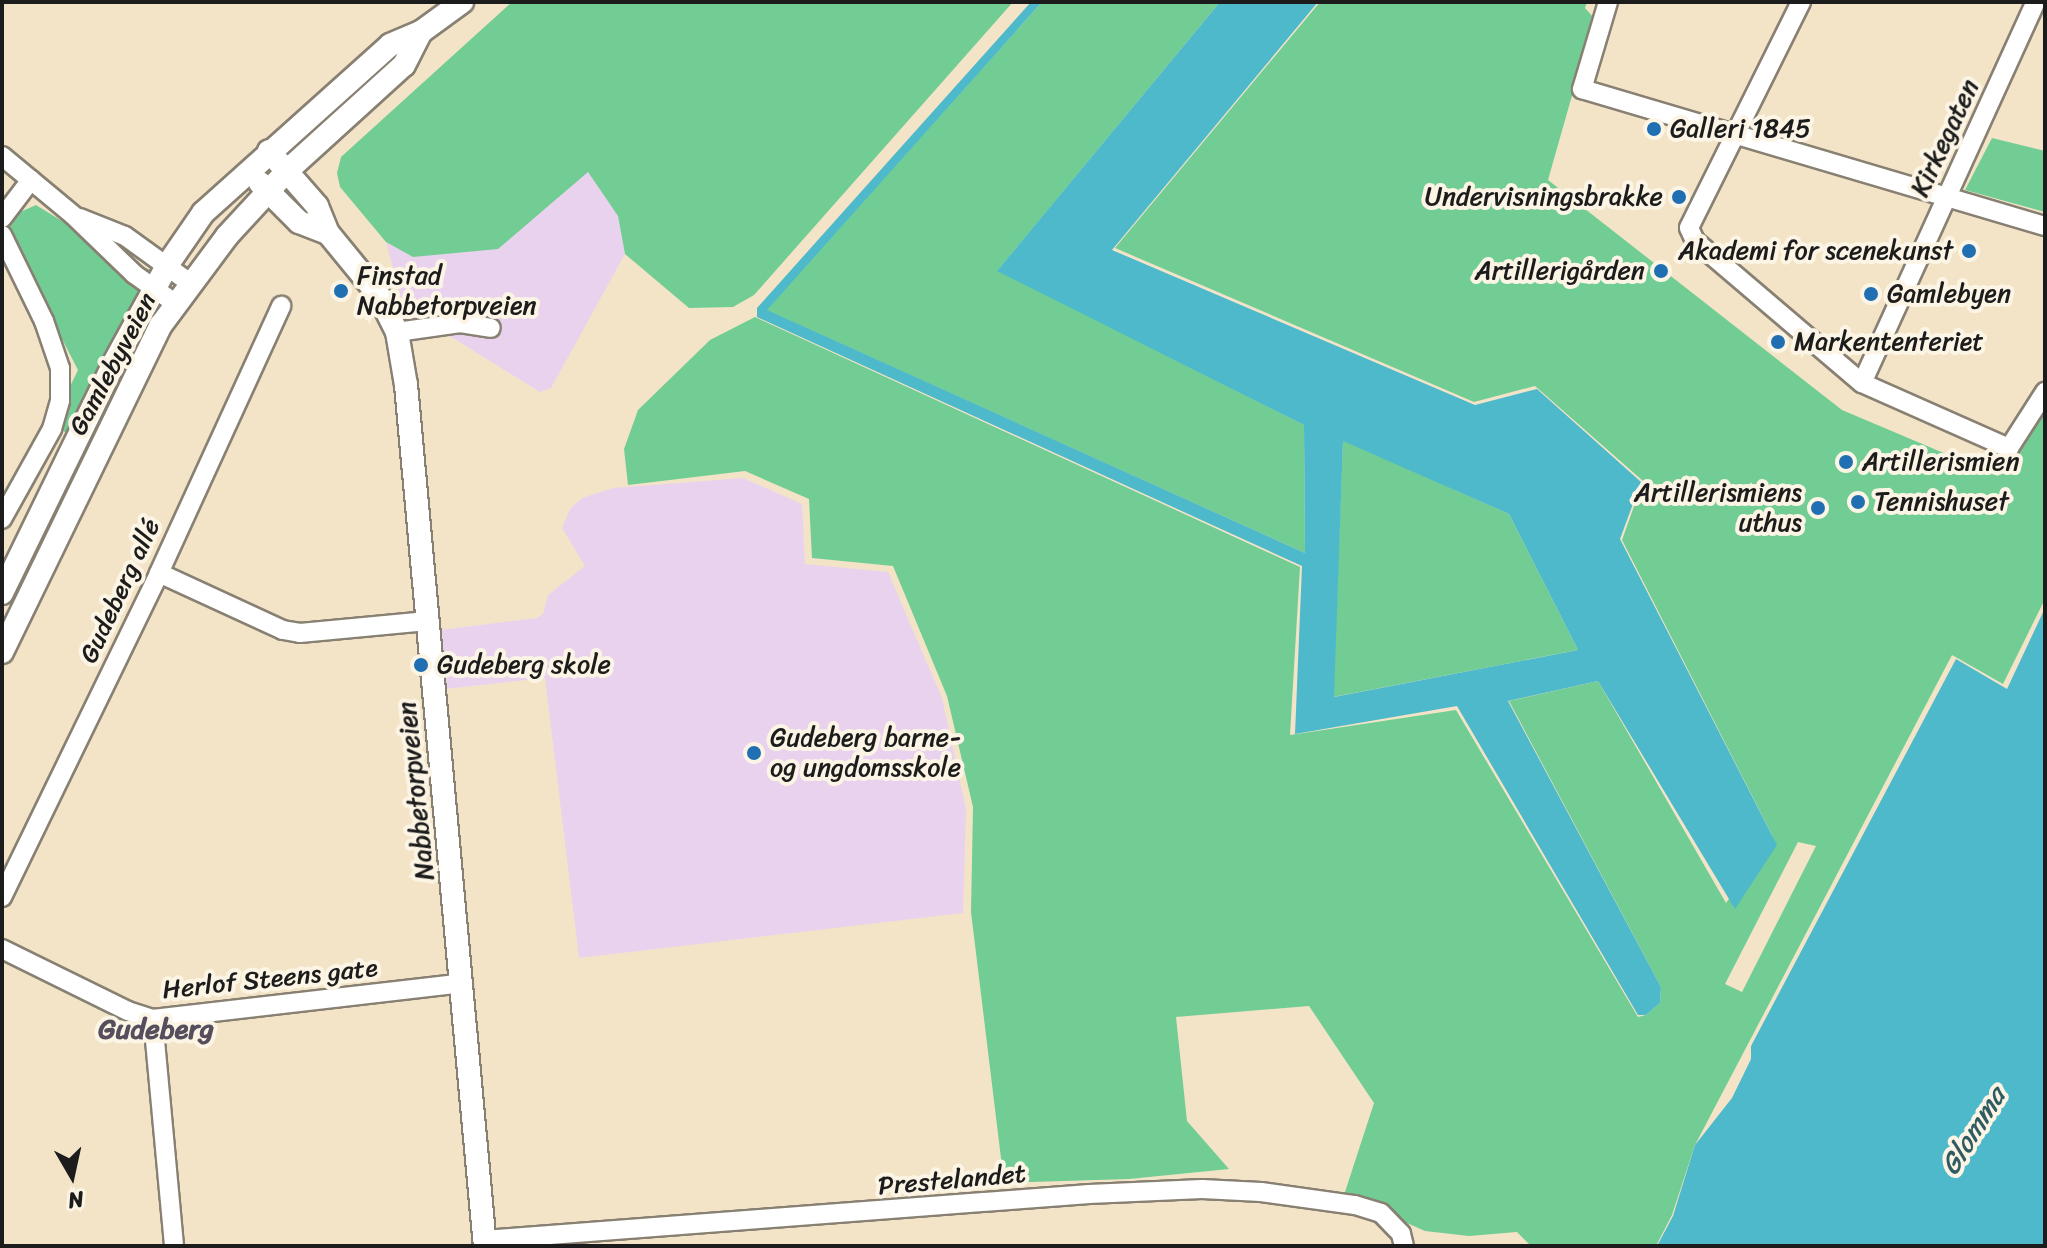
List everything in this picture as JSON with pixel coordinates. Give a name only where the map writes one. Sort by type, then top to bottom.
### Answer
[{"type":"street","name":"Gamlebyveien","points":[[2,593],[155,288],[203,213],[390,45],[421,32],[462,2]]},
{"type":"street","points":[[1608,2],[1582,89],[2045,226]]},
{"type":"street","points":[[1801,2],[1689,228],[1695,241],[1862,383],[2009,448],[2045,392]]},
{"type":"street","points":[[2035,2],[2045,5]]},
{"type":"street","name":"Kirkegaten","points":[[1862,383],[2035,2]]},
{"type":"street","name":"Gamlebyveien","points":[[2,652],[150,345],[190,283],[227,236],[288,170],[404,65],[421,32]]},
{"type":"street","name":"Nabbetorpveien","points":[[269,151],[317,206],[328,233],[378,294],[397,332],[406,385],[463,983],[484,1243]]},
{"type":"street","points":[[2,156],[73,215],[118,260],[176,304]]},
{"type":"street","name":"Nabbetorpveien","points":[[248,172],[299,222],[328,233]]},
{"type":"street","points":[[2,218],[31,180]]},
{"type":"street","points":[[73,215],[125,236],[168,264],[190,283]]},
{"type":"street","points":[[2,235],[44,321],[60,368],[60,401],[52,429],[2,519]]},
{"type":"street","name":"Gudeberg allé","points":[[2,897],[159,573],[281,306]]},
{"type":"street","points":[[397,332],[460,323],[491,328]]},
{"type":"street","points":[[159,573],[283,630],[300,633],[427,621]]},
{"type":"street","name":"Herlof Steens gate","points":[[2,949],[128,1011],[153,1019],[463,983]]},
{"type":"street","points":[[153,1019],[174,1246]]},
{"type":"street","name":"Prestelandet","points":[[484,1243],[1089,1194],[1202,1189],[1261,1192],[1355,1205],[1381,1213],[1401,1234],[1404,1246]]},
{"type":"shaded area","points":[[588,172],[618,216],[625,254],[551,388],[540,392],[448,335],[413,342],[386,242],[413,257]]},
{"type":"shaded area","name":"Gudeberg barne- og ungdomsskole","points":[[743,478],[802,504],[805,564],[888,572],[942,698],[966,809],[963,913],[579,958],[545,678],[445,689],[440,630],[537,618],[543,614],[548,595],[585,566],[562,528],[570,509],[582,498],[613,488]]},
{"type":"green space","points":[[512,2],[1013,2],[754,295],[733,307],[689,308],[625,254],[618,216],[588,172],[498,249],[413,257],[386,242],[340,187],[337,173],[341,157]]},
{"type":"green space","points":[[1042,2],[1220,2],[998,270],[1304,425],[1305,553],[766,310]]},
{"type":"green space","points":[[1320,2],[1587,2],[1585,8],[1594,18],[1548,180],[1842,410],[1998,476],[2045,401],[2045,599],[2003,684],[1952,655],[1695,1145],[1672,1215],[1656,1246],[1531,1246],[1517,1232],[1469,1236],[1425,1231],[1344,1195],[1374,1103],[1309,1006],[1176,1017],[1187,1121],[1229,1169],[1129,1179],[1004,1183],[971,912],[973,807],[947,696],[893,566],[812,558],[809,499],[745,471],[628,485],[624,449],[638,410],[710,340],[755,317],[1300,567],[1290,735],[1456,710],[1638,1017],[1646,1015],[1660,1003],[1661,987],[1509,701],[1598,681],[1726,903],[1773,837],[1622,540],[1643,481],[1535,386],[1474,402],[1115,248]],"holes":[[[1798,842],[1816,846],[1742,992],[1725,984]]]},
{"type":"green space","points":[[1992,138],[2045,151],[2045,212],[1965,190]]},
{"type":"green space","points":[[36,205],[130,263],[151,270],[67,433],[56,428],[60,407],[78,370],[13,244],[10,227],[20,212]]},
{"type":"green space","points":[[1343,440],[1509,514],[1578,650],[1333,697]]},
{"type":"water","points":[[1031,2],[1042,2],[767,310],[1305,553],[1304,425],[997,271],[1220,2],[1318,2],[1112,250],[1475,405],[1537,389],[1641,482],[1620,539],[1777,845],[1735,909],[1598,681],[1508,701],[1661,987],[1660,1003],[1646,1015],[1638,1015],[1457,706],[1295,734],[1302,566],[757,317],[757,308]],"holes":[[[1343,441],[1509,514],[1578,650],[1334,697]]]},
{"type":"water","name":"Glomma","points":[[2045,608],[2045,1246],[1657,1246],[1673,1216],[1695,1145],[1732,1098],[1751,1059],[1751,1046],[1956,659],[2007,689]]},
{"type":"place","name":"Galleri 1845","points":[[1654,129]]},
{"type":"place","name":"Undervisningsbrakke","points":[[1679,197]]},
{"type":"place","name":"Akademi for scenekunst","points":[[1969,251]]},
{"type":"place","name":"Artillerigården","points":[[1661,271]]},
{"type":"place","name":"Finstad Nabbetorpveien","points":[[341,291]]},
{"type":"place","name":"Gamlebyen","points":[[1871,294]]},
{"type":"place","name":"Markententeriet","points":[[1778,342]]},
{"type":"place","name":"Artillerismien","points":[[1846,462]]},
{"type":"place","name":"Tennishuset","points":[[1858,502]]},
{"type":"place","name":"Artillerismiens uthus","points":[[1818,508]]},
{"type":"place","name":"Gudeberg skole","points":[[421,665]]},
{"type":"place","name":"Gudeberg barne- og ungdomsskole","points":[[754,753]]},
{"type":"district","name":"Gudeberg","points":[[156,1029]]}]
